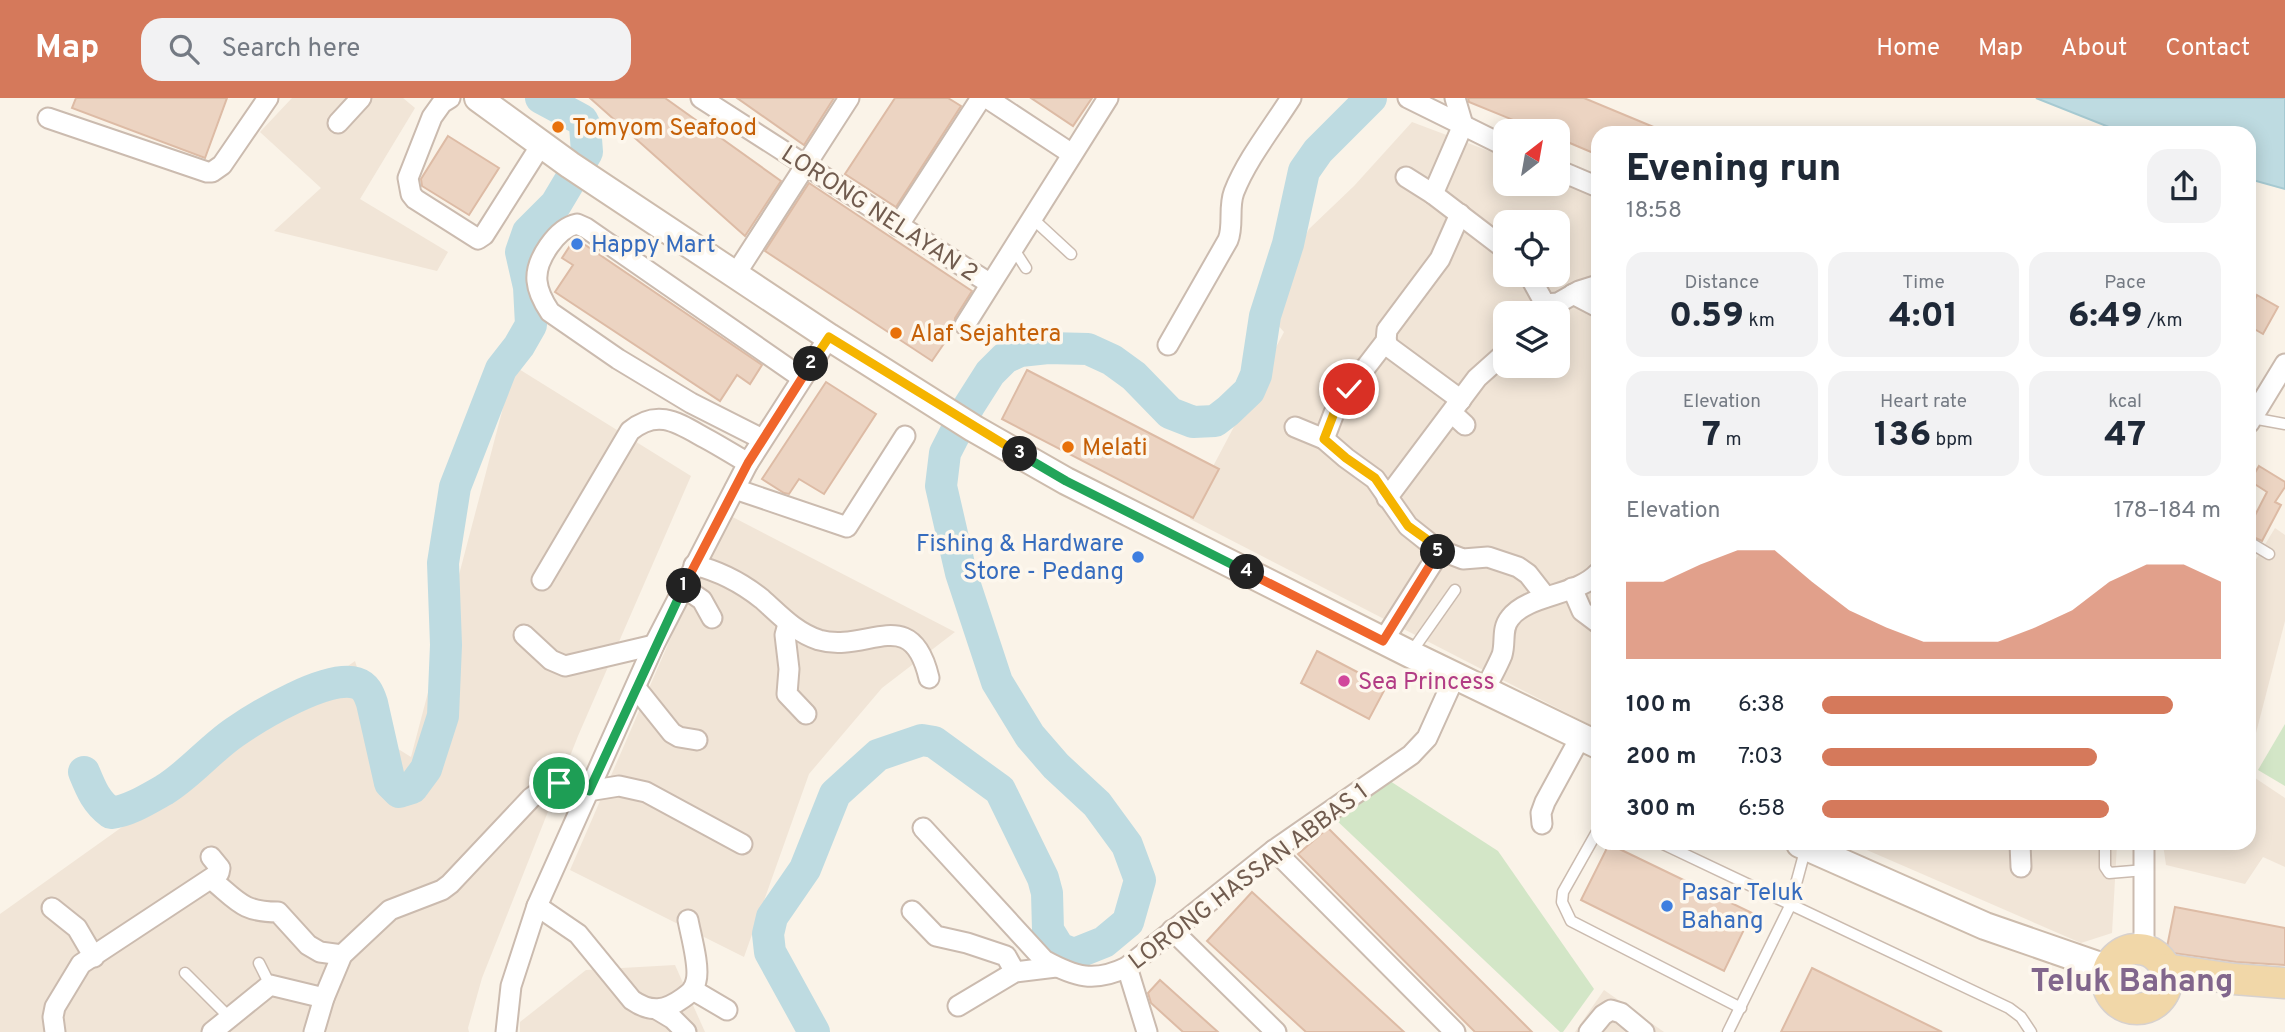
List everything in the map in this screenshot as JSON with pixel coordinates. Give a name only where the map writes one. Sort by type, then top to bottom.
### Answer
[{"type":"main road","points":[[478,98],[580,172],[829,337],[973,428],[1078,487],[1383,641],[1589,741]]},
{"type":"main road","points":[[1816,850],[1985,926],[2109,970]]},
{"type":"main road","points":[[2155,960],[2166,987],[2157,1001],[2123,1019],[2107,978],[2119,955],[2135,949],[2155,960],[2225,978],[2285,983]]},
{"type":"street","points":[[48,118],[212,172],[222,165],[268,98]]},
{"type":"street","points":[[338,123],[361,98]]},
{"type":"street","points":[[450,98],[442,103],[432,117],[408,178],[410,189],[415,199],[478,239],[484,235],[541,145]]},
{"type":"street","name":"LORONG NELAYAN 2","points":[[701,98],[989,283]]},
{"type":"street","points":[[736,275],[849,98]]},
{"type":"street","points":[[898,226],[981,98]]},
{"type":"street","points":[[988,98],[1072,154]]},
{"type":"street","points":[[965,325],[1108,98]]},
{"type":"street","points":[[1168,345],[1228,240],[1231,204],[1240,181],[1291,98]]},
{"type":"street","points":[[1433,194],[1463,125],[1455,98]]},
{"type":"street","points":[[1416,102],[1493,140]]},
{"type":"street","points":[[1570,175],[1591,184]]},
{"type":"street","points":[[1406,177],[1493,240]]},
{"type":"street","points":[[1324,439],[1334,413],[1349,389],[1386,341],[1387,330],[1440,259],[1460,215]]},
{"type":"street","points":[[762,439],[681,397],[618,359],[550,312],[544,304],[537,278],[547,251],[565,229],[577,224],[586,228],[802,378]]},
{"type":"street","points":[[1561,301],[1591,288]]},
{"type":"street","points":[[1573,294],[1591,303]]},
{"type":"street","points":[[506,1032],[511,986],[537,906],[654,645],[748,463],[829,337]]},
{"type":"street","points":[[1386,341],[1460,413]]},
{"type":"street","points":[[1387,498],[1460,413],[1477,378],[1493,364]]},
{"type":"street","points":[[2256,411],[2285,365]]},
{"type":"street","points":[[542,580],[630,431],[640,423],[652,419],[678,423],[748,463]]},
{"type":"street","points":[[1295,427],[1324,439],[1375,478],[1408,526],[1437,549],[1463,559],[1488,557],[1518,567],[1528,574],[1546,597]]},
{"type":"street","points":[[735,489],[847,527],[905,436]]},
{"type":"street","points":[[1383,641],[1437,556],[1437,549]]},
{"type":"street","points":[[694,565],[736,581],[762,599],[788,624],[806,635],[825,641],[857,642],[889,634],[902,637],[915,645],[920,652],[929,678]]},
{"type":"street","points":[[1485,690],[1502,653],[1504,629],[1515,612],[1591,579]]},
{"type":"street","points":[[683,587],[702,600],[712,618]]},
{"type":"street","points":[[1572,588],[1582,611],[1591,618]]},
{"type":"street","points":[[788,624],[785,635],[789,669],[787,694],[806,714]]},
{"type":"street","points":[[524,635],[551,660],[565,666],[654,645]]},
{"type":"street","name":"LORONG HASSAN ABBAS 1","points":[[923,828],[1044,960],[1065,972],[1093,977],[1110,975],[1127,967],[1274,850],[1411,755],[1427,738],[1455,676]]},
{"type":"street","points":[[636,688],[672,733],[697,740]]},
{"type":"street","points":[[1542,824],[1541,813],[1545,802],[1589,741]]},
{"type":"street","points":[[314,1032],[324,998],[342,955],[390,910],[442,890],[450,884],[539,792],[552,785],[565,783],[589,791],[619,786],[646,792],[742,844]]},
{"type":"street","points":[[1274,850],[1455,1032]]},
{"type":"street","points":[[2020,850],[2021,867]]},
{"type":"street","points":[[2144,850],[2155,960]]},
{"type":"street","points":[[55,1032],[55,1007],[81,964],[211,879],[220,870],[211,857]]},
{"type":"street","points":[[211,879],[247,909],[263,913],[278,912],[315,949],[342,955]]},
{"type":"street","points":[[537,906],[578,934],[632,1000],[658,1010],[687,1032]]},
{"type":"street","points":[[52,908],[82,934],[94,957]]},
{"type":"street","points":[[912,911],[936,936],[1006,956],[1015,972]]},
{"type":"street","points":[[658,1010],[671,1007],[693,990],[697,975],[688,920]]},
{"type":"street","points":[[1172,930],[1276,1032]]},
{"type":"street","points":[[958,1006],[1015,972],[1056,967]]},
{"type":"street","points":[[1127,967],[1147,1032]]},
{"type":"street","points":[[212,1032],[270,985],[324,998]]},
{"type":"street","points":[[693,990],[727,1010]]},
{"type":"street","points":[[1589,1032],[1603,1015],[1611,1010],[1621,1013],[1644,1032]]},
{"type":"lane","points":[[1031,218],[1071,254]]},
{"type":"lane","points":[[1013,247],[1026,268]]},
{"type":"lane","points":[[2256,422],[2285,424]]},
{"type":"lane","points":[[2256,546],[2269,554]]},
{"type":"lane","points":[[1410,654],[1455,590]]},
{"type":"lane","points":[[1591,842],[1563,892],[1562,902],[1572,921],[1741,1008]]},
{"type":"lane","points":[[1675,850],[2009,1008],[2021,1017],[2031,1032]]},
{"type":"lane","points":[[1728,1032],[1790,906],[1804,850]]},
{"type":"lane","points":[[2105,850],[2105,867],[2109,873],[2145,870]]},
{"type":"lane","points":[[259,963],[270,985]]},
{"type":"lane","points":[[185,973],[229,1017]]},
{"type":"shaded area","points":[[292,98],[403,98],[415,108],[360,199],[448,252],[437,271],[274,231],[321,188],[260,132]]},
{"type":"shaded area","points":[[1412,122],[1493,152],[1493,196],[1570,196],[1570,182],[1591,189],[1591,725],[1190,519],[1191,508],[1284,332],[1266,312],[1309,229],[1354,186]]},
{"type":"shaded area","points":[[514,366],[691,476],[578,736],[482,978],[469,1032],[0,1032],[0,914],[355,661],[379,737],[411,757]]},
{"type":"shaded area","points":[[725,513],[955,632],[882,688],[809,774],[744,957],[570,870]]},
{"type":"shaded area","points":[[2275,528],[2285,535],[2285,621],[2256,733],[2256,559]]},
{"type":"shaded area","points":[[2256,779],[2285,798],[2285,867],[2263,857],[2245,884],[2166,865],[2164,850],[2256,850]]},
{"type":"shaded area","points":[[1867,850],[2117,850],[2112,933],[2081,943]]},
{"type":"shaded area","points":[[675,965],[705,1032],[520,1032],[520,1022],[586,970]]},
{"type":"shaded area","points":[[1604,990],[1664,1032],[1575,1032]]},
{"type":"green space","points":[[2285,724],[2285,786],[2258,770]]},
{"type":"green space","points":[[1390,781],[1498,851],[1594,989],[1563,1032],[1334,818]]},
{"type":"water","points":[[2036,98],[2285,98],[2285,189],[2256,181],[2256,126],[2106,126]]},
{"type":"building","points":[[76,98],[227,98],[205,158],[72,108]]},
{"type":"building","points":[[590,98],[665,98],[781,181],[745,236]]},
{"type":"building","points":[[737,98],[834,98],[804,145]]},
{"type":"building","points":[[895,98],[948,98],[961,106],[896,207],[845,174]]},
{"type":"building","points":[[1031,98],[1092,98],[1073,126]]},
{"type":"building","points":[[1468,98],[1584,98],[1651,126],[1591,126],[1591,152],[1570,143],[1570,119],[1511,119],[1469,102]]},
{"type":"building","points":[[448,136],[499,168],[469,215],[422,186],[421,179]]},
{"type":"building","points":[[809,183],[972,291],[955,318],[954,329],[932,361],[765,251]]},
{"type":"building","points":[[575,238],[762,365],[750,384],[737,375],[720,401],[555,292],[573,265],[562,258]]},
{"type":"building","points":[[2257,295],[2278,307],[2263,334],[2256,330]]},
{"type":"building","points":[[1027,370],[1219,469],[1193,518],[1002,419]]},
{"type":"building","points":[[826,382],[876,414],[824,494],[799,479],[789,494],[784,493],[762,479]]},
{"type":"building","points":[[2259,466],[2285,482],[2285,487],[2275,502],[2281,505],[2262,541],[2256,538],[2256,513],[2267,492],[2256,485],[2256,471]]},
{"type":"building","points":[[1317,651],[1386,687],[1369,719],[1301,683]]},
{"type":"building","points":[[1328,828],[1532,1032],[1475,1032],[1298,854]]},
{"type":"building","name":"Pasar Teluk Bahang","points":[[1606,850],[1621,850],[1752,913],[1724,971],[1581,900]]},
{"type":"building","points":[[1252,892],[1404,1032],[1306,1032],[1207,941]]},
{"type":"building","points":[[2175,907],[2285,928],[2285,965],[2236,962],[2166,952]]},
{"type":"building","points":[[1812,968],[1942,1032],[1781,1032]]},
{"type":"building","points":[[1160,980],[1218,1032],[1183,1032],[1151,1003],[1148,993]]},
{"type":"waterway","points":[[84,772],[94,795],[106,809],[111,813],[125,810],[173,784],[226,739],[260,716],[311,690],[344,682],[359,684],[370,696],[390,783],[399,792],[412,788],[426,769],[443,716],[446,645],[443,563],[455,487],[501,369],[531,325],[529,287],[521,252],[528,232],[556,204],[587,152],[582,120],[541,98]]},
{"type":"waterway","points":[[814,1032],[770,952],[768,934],[772,917],[805,869],[835,794],[878,755],[922,740],[934,742],[1000,790],[1043,878],[1047,893],[1048,930],[1059,948],[1074,954],[1104,942],[1128,922],[1140,880],[1127,845],[1097,804],[1056,766],[1030,736],[997,682],[961,573],[941,486],[945,453],[969,406],[990,373],[1005,358],[1020,351],[1048,348],[1088,349],[1112,360],[1134,376],[1170,413],[1193,422],[1215,421],[1228,411],[1249,391],[1256,375],[1265,316],[1288,244],[1304,171],[1318,151],[1371,98]]},
{"type":"place","name":"Tomyom Seafood","points":[[558,127]]},
{"type":"place","name":"Happy Mart","points":[[577,244]]},
{"type":"place","name":"Alaf Sejahtera","points":[[896,333]]},
{"type":"place","name":"Melati","points":[[1068,447]]},
{"type":"place","name":"Fishing & Hardware Store - Pedang","points":[[1138,557]]},
{"type":"place","name":"Sea Princess","points":[[1344,681]]},
{"type":"place","name":"Pasar Teluk Bahang","points":[[1667,906]]},
{"type":"district","name":"Teluk Bahang","points":[[2132,980]]},
{"type":"route","points":[[559,783],[571,783],[589,791],[654,645],[748,463],[829,337],[973,428],[1066,481],[1383,641],[1438,552],[1436,546],[1408,526],[1375,478],[1324,439],[1334,413],[1349,389]]}]
